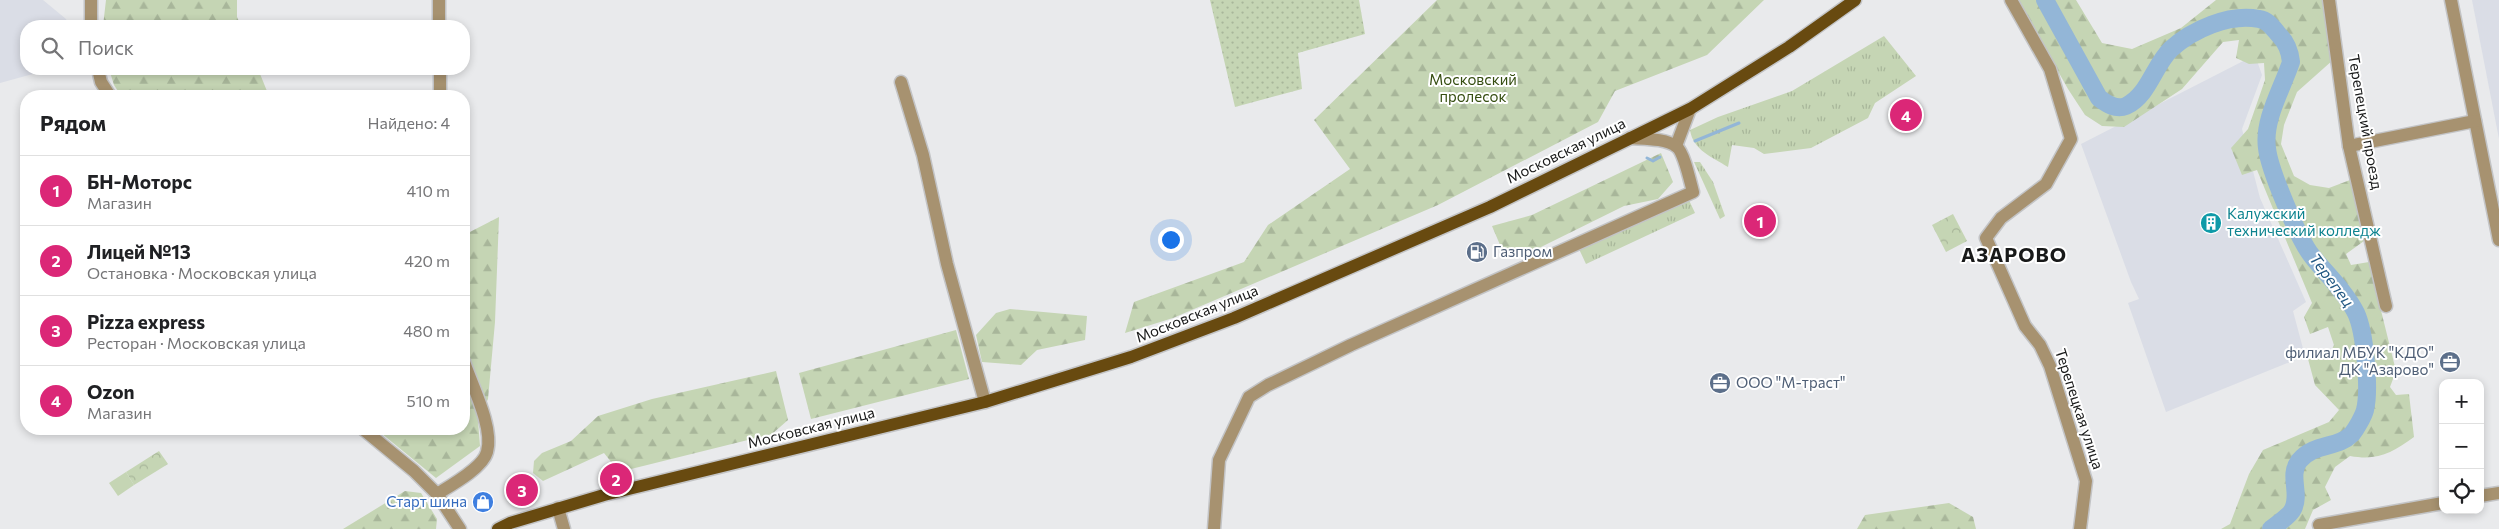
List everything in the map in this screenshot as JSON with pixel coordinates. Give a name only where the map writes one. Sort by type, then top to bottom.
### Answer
[{"type":"main road","name":"Московская улица","points":[[498,529],[510,523],[558,508],[985,402],[1131,357],[1234,318],[1490,207],[1690,109],[1789,47],[1855,0]]},
{"type":"street","points":[[91,0],[91,20]]},
{"type":"street","points":[[439,0],[439,20]]},
{"type":"street","name":"Терепецкая улица","points":[[2010,0],[2050,69],[2071,139],[2046,184],[2001,218],[1986,238],[2025,326],[2040,345],[2050,366],[2086,481],[2080,529]]},
{"type":"street","name":"Терепецкий проезд","points":[[2329,0],[2349,146],[2386,306]]},
{"type":"street","points":[[2451,0],[2499,240]]},
{"type":"street","points":[[99,75],[106,90]]},
{"type":"street","points":[[440,75],[440,90]]},
{"type":"street","points":[[901,82],[923,155],[947,264],[985,402]]},
{"type":"street","points":[[1676,146],[1690,109]]},
{"type":"street","points":[[2349,146],[2475,121]]},
{"type":"street","points":[[1214,529],[1219,460],[1249,397],[1268,385],[1351,345],[1693,192],[1681,153],[1676,146],[1660,141],[1630,138]]},
{"type":"street","points":[[437,494],[475,469],[488,453],[487,423],[470,378]]},
{"type":"street","points":[[370,435],[414,471],[437,494],[460,529]]},
{"type":"street","points":[[2484,495],[2499,493]]},
{"type":"street","points":[[2319,525],[2439,504]]},
{"type":"street","points":[[558,508],[564,529]]},
{"type":"shaded area","points":[[0,0],[43,0],[66,20],[20,20],[20,75],[29,75],[0,83]]},
{"type":"shaded area","points":[[2472,0],[2499,0],[2499,139]]},
{"type":"shaded area","points":[[2255,55],[2262,75],[2242,129],[2260,198],[2306,302],[2293,311],[2305,356],[2166,412],[2128,303],[2139,299],[2131,282],[2081,144]]},
{"type":"green space","points":[[106,0],[237,0],[238,20],[104,20]]},
{"type":"green space","points":[[1210,0],[1359,0],[1365,34],[1298,53],[1302,89],[1235,107]]},
{"type":"green space","name":"Московский пролесок","points":[[1437,0],[1764,0],[1707,55],[1615,91],[1598,122],[1438,205],[1173,318],[1125,333],[1134,302],[1244,262],[1268,225],[1350,169],[1314,120]]},
{"type":"green space","points":[[2018,0],[2076,0],[2102,43],[2132,49],[2181,28],[2216,0],[2324,0],[2333,60],[2297,92],[2284,125],[2281,144],[2294,176],[2310,185],[2329,188],[2350,180],[2364,241],[2346,254],[2351,265],[2369,262],[2396,371],[2390,387],[2396,395],[2409,394],[2414,437],[2384,454],[2369,457],[2350,456],[2335,467],[2325,487],[2331,500],[2313,510],[2305,529],[2221,529],[2230,524],[2249,474],[2263,450],[2329,422],[2339,410],[2315,385],[2308,359],[2327,359],[2334,345],[2328,327],[2310,334],[2304,317],[2312,303],[2257,170],[2242,175],[2231,148],[2248,129],[2265,80],[2264,63],[2249,64],[2236,58],[2239,40],[2223,42],[2182,89],[2124,127],[2102,126],[2085,115],[2068,89]]},
{"type":"green space","points":[[1884,36],[1916,76],[1875,103],[1868,118],[1811,148],[1764,154],[1754,148],[1732,145],[1728,167],[1704,152],[1695,143],[1690,130],[1718,117],[1792,91]]},
{"type":"green space","points":[[111,75],[260,75],[267,90],[117,90]]},
{"type":"green space","points":[[1661,153],[1673,182],[1658,199],[1624,206],[1539,248],[1506,259],[1492,226],[1532,215]]},
{"type":"green space","points":[[1694,162],[1700,162],[1713,182],[1725,216],[1720,219]]},
{"type":"green space","points":[[1688,198],[1695,213],[1586,264],[1579,249]]},
{"type":"green space","points":[[1953,214],[1967,241],[1946,252],[1932,225]]},
{"type":"green space","points":[[499,217],[495,322],[488,399],[478,421],[480,446],[436,478],[383,435],[470,435],[470,232]]},
{"type":"green space","points":[[1010,309],[1087,316],[1085,340],[1037,350],[1021,365],[982,362],[976,335],[996,313]]},
{"type":"green space","points":[[956,330],[969,379],[811,419],[799,373]]},
{"type":"green space","points":[[776,371],[788,420],[772,434],[627,470],[616,468],[604,453],[543,481],[533,473],[534,461],[542,453],[571,441],[598,416],[652,399]]},
{"type":"green space","points":[[159,451],[168,464],[134,485],[126,472]]},
{"type":"green space","points":[[126,472],[134,485],[118,496],[109,483]]},
{"type":"green space","points":[[405,491],[421,493],[437,519],[436,529],[343,529]]},
{"type":"green space","points":[[1949,503],[1973,517],[1976,529],[1857,529],[1865,515]]},
{"type":"waterway","name":"Терепец","points":[[2045,0],[2099,98],[2115,107],[2126,106],[2140,95],[2171,49],[2189,35],[2212,25],[2236,18],[2262,20],[2272,27],[2287,47],[2291,62],[2270,116],[2267,137],[2269,158],[2285,204],[2306,248],[2341,290],[2356,313],[2362,333],[2367,389],[2365,410],[2352,434],[2340,442],[2312,451],[2299,461],[2294,479],[2296,497],[2293,509],[2271,529]]},
{"type":"waterway","points":[[1695,141],[1739,123]]},
{"type":"waterway","points":[[1647,158],[1653,161],[1660,157]]},
{"type":"place","name":"Ozon","points":[[1906,115]]},
{"type":"place","name":"БН-Моторс","points":[[1760,221]]},
{"type":"place","name":"Калужский технический колледж","points":[[2211,223]]},
{"type":"place","name":"Газпром","points":[[1477,252]]},
{"type":"place","name":"филиал МБУК \"КДО\" ДК \"Азарово\"","points":[[2450,362]]},
{"type":"place","name":"ООО \"М-траст\"","points":[[1720,383]]},
{"type":"place","name":"Лицей №13","points":[[616,479]]},
{"type":"place","name":"Pizza express","points":[[522,490]]},
{"type":"place","name":"Старт шина","points":[[483,502]]},
{"type":"district","name":"АЗАРОВО","points":[[2014,255]]}]
